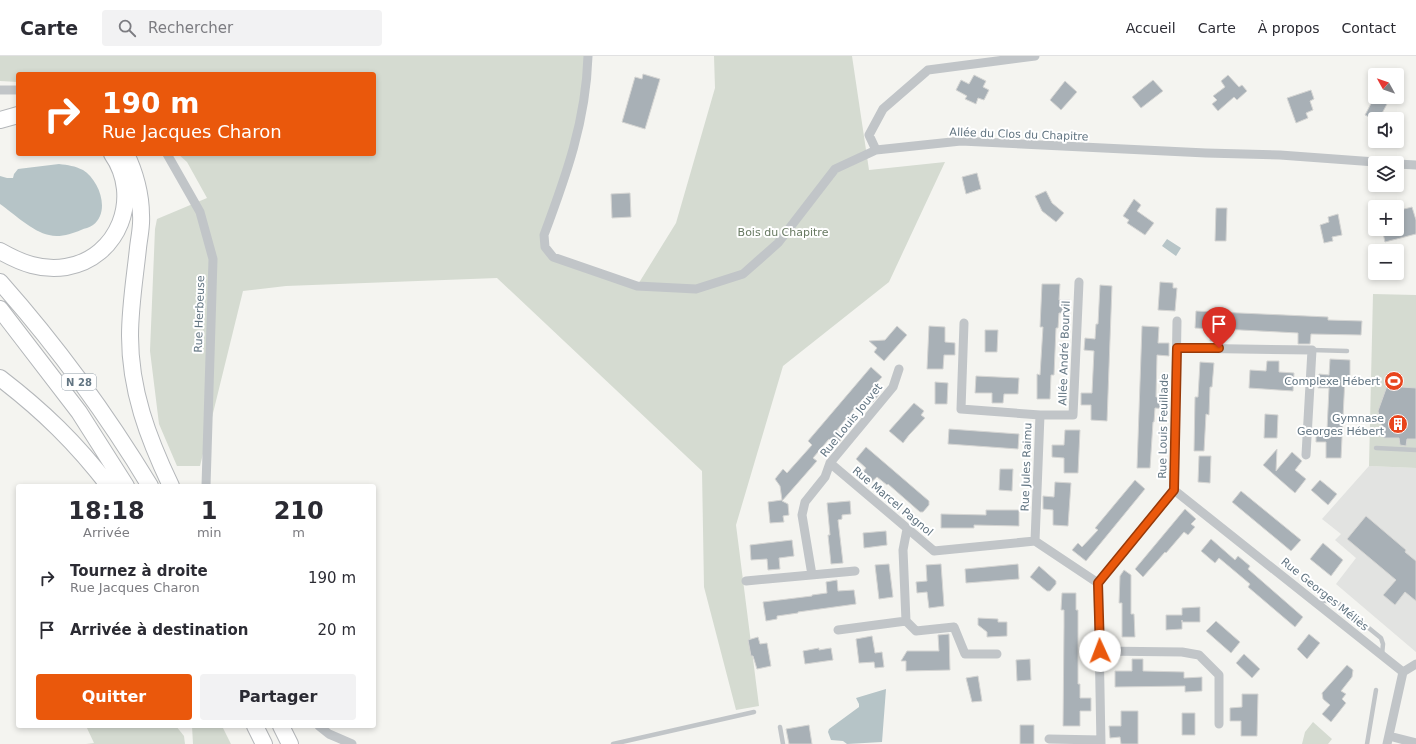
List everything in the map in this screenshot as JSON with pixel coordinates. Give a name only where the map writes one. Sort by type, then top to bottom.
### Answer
[{"type":"highway","points":[[0,120],[16,116]]},
{"type":"highway","points":[[0,130],[16,126]]},
{"type":"highway","points":[[0,252],[32,266],[51,268],[66,267],[81,263],[95,256],[114,238],[122,222],[126,204],[126,187],[121,171],[113,156]]},
{"type":"highway","points":[[127,156],[134,171],[141,215],[131,307],[130,336],[132,367],[141,414],[154,451],[170,484]]},
{"type":"highway","name":"N 28","points":[[0,282],[58,353],[109,422],[149,484]]},
{"type":"highway","name":"N 28","points":[[0,309],[79,412],[125,484]]},
{"type":"highway","points":[[0,378],[45,414],[82,452],[107,484]]},
{"type":"highway","points":[[256,728],[264,744]]},
{"type":"highway","points":[[282,728],[290,744]]},
{"type":"street","name":"Allée du Clos du Chapitre","points":[[588,56],[583,112],[570,166],[544,235],[545,248],[553,257],[637,286],[696,289],[743,274],[778,243],[835,169],[876,150],[961,141],[1206,154],[1280,155],[1368,161]]},
{"type":"street","points":[[876,150],[869,135],[884,109],[928,70],[1035,56]]},
{"type":"street","points":[[0,90],[16,90]]},
{"type":"street","name":"Rue Herbeuse","points":[[168,156],[200,212],[212,259],[206,484]]},
{"type":"street","points":[[1404,164],[1416,165]]},
{"type":"street","name":"Allée André Bourvil","points":[[1040,415],[1073,415],[1079,282]]},
{"type":"street","name":"Rue Louis Feuillade","points":[[1098,583],[1174,490],[1177,321]]},
{"type":"street","name":"Rue Jules Raimu","points":[[964,323],[961,409],[1040,415],[1035,541]]},
{"type":"street","points":[[1177,348],[1312,350],[1306,455]]},
{"type":"street","name":"Rue Louis Jouvet","points":[[812,575],[802,515],[805,502],[824,477],[830,463],[893,387],[899,369]]},
{"type":"street","name":"Rue Marcel Pagnol","points":[[830,463],[934,551],[1035,541]]},
{"type":"street","name":"Rue Georges Méliès","points":[[1174,490],[1315,601],[1382,657],[1403,672]]},
{"type":"street","points":[[907,529],[903,550],[906,621],[916,631],[954,627],[965,654],[997,654]]},
{"type":"street","points":[[1035,541],[1098,583],[1101,742],[1049,739]]},
{"type":"street","points":[[746,582],[855,571]]},
{"type":"street","points":[[838,630],[906,621]]},
{"type":"street","points":[[1100,651],[1182,652],[1199,655],[1220,675],[1219,724]]},
{"type":"street","points":[[1416,664],[1403,672],[1388,740],[1416,743]]},
{"type":"street","points":[[322,728],[329,734],[352,744]]},
{"type":"lane","points":[[1312,350],[1348,351]]},
{"type":"lane","points":[[1376,448],[1416,450]]},
{"type":"lane","points":[[1315,601],[1329,601],[1338,603],[1381,638],[1383,644],[1382,657]]},
{"type":"lane","points":[[1367,744],[1376,690]]},
{"type":"lane","points":[[614,744],[754,712]]},
{"type":"lane","points":[[780,727],[784,744]]},
{"type":"shaded area","points":[[59,164],[68,165],[83,170],[89,175],[98,188],[102,204],[98,219],[93,225],[73,233],[57,236],[49,235],[36,230],[0,204],[0,176],[13,178],[18,169]]},
{"type":"shaded area","points":[[1167,239],[1181,248],[1176,256],[1162,246]]},
{"type":"shaded area","points":[[1369,466],[1416,468],[1416,652],[1336,584],[1356,558],[1335,540],[1341,534],[1322,519]]},
{"type":"shaded area","points":[[886,689],[882,742],[847,744],[843,741],[831,740],[828,732],[829,729],[859,707],[856,698]]},
{"type":"green space","name":"Bois du Chapitre","points":[[0,56],[588,56],[583,112],[544,235],[553,257],[637,286],[676,223],[715,88],[714,56],[852,56],[869,170],[945,162],[889,282],[783,366],[736,525],[759,706],[736,710],[704,587],[702,471],[497,278],[286,286],[243,291],[200,466],[177,466],[159,424],[150,351],[155,229],[157,219],[207,198],[187,162],[180,156],[376,156],[376,72],[16,72],[16,82],[0,81]]},
{"type":"green space","name":"Complexe Hébert","points":[[1373,294],[1416,295],[1416,468],[1369,466]]},
{"type":"green space","points":[[1313,722],[1332,739],[1328,744],[1302,744],[1305,732]]},
{"type":"green space","points":[[87,728],[178,728],[184,736],[185,744],[86,744],[94,743]]},
{"type":"green space","points":[[192,728],[223,728],[231,744],[193,744]]},
{"type":"building","points":[[643,74],[660,79],[645,129],[622,122],[635,77],[642,79]]},
{"type":"building","points":[[974,75],[986,81],[983,87],[989,90],[984,100],[978,98],[976,104],[965,99],[967,96],[956,90],[961,80],[969,84]]},
{"type":"building","points":[[1228,75],[1239,87],[1242,85],[1247,91],[1237,100],[1234,97],[1218,111],[1212,104],[1217,100],[1213,96],[1225,87],[1221,81]]},
{"type":"building","points":[[1153,80],[1163,91],[1141,108],[1132,97]]},
{"type":"building","points":[[1065,81],[1077,92],[1061,110],[1050,100]]},
{"type":"building","points":[[1311,90],[1314,99],[1310,101],[1313,110],[1306,113],[1308,118],[1296,123],[1287,98]]},
{"type":"building","points":[[1371,104],[1387,104],[1383,112],[1368,112],[1368,116],[1365,115]]},
{"type":"building","points":[[977,173],[981,189],[966,194],[962,177]]},
{"type":"building","points":[[1046,191],[1052,203],[1064,213],[1056,222],[1042,211],[1035,196]]},
{"type":"building","points":[[630,193],[631,217],[612,218],[611,194]]},
{"type":"building","points":[[1134,199],[1141,205],[1137,211],[1154,223],[1145,235],[1127,223],[1129,220],[1123,216]]},
{"type":"building","points":[[1412,207],[1416,220],[1416,234],[1385,242],[1384,236],[1404,236],[1404,209]]},
{"type":"building","points":[[1216,208],[1227,208],[1226,241],[1215,241]]},
{"type":"building","points":[[1338,214],[1342,235],[1332,237],[1333,241],[1324,243],[1320,225],[1329,222],[1328,217]]},
{"type":"building","points":[[1160,282],[1173,283],[1173,288],[1177,288],[1175,311],[1158,310]]},
{"type":"building","points":[[1042,284],[1060,284],[1059,300],[1070,300],[1069,313],[1059,313],[1058,328],[1056,328],[1054,375],[1051,375],[1050,399],[1037,399],[1037,374],[1040,375],[1043,327],[1040,327]]},
{"type":"building","points":[[1100,285],[1112,286],[1107,421],[1091,420],[1091,405],[1081,405],[1081,393],[1092,393],[1094,351],[1084,350],[1085,338],[1095,339],[1096,324],[1098,324]]},
{"type":"building","points":[[1196,311],[1328,317],[1328,320],[1362,321],[1361,335],[1311,334],[1310,344],[1298,344],[1298,333],[1222,329],[1221,341],[1210,341],[1210,329],[1195,328]]},
{"type":"building","points":[[897,326],[907,335],[884,361],[874,352],[877,348],[869,341],[885,340]]},
{"type":"building","points":[[929,326],[945,327],[945,342],[955,343],[955,355],[944,355],[943,369],[927,369]]},
{"type":"building","points":[[1142,326],[1159,327],[1158,343],[1169,343],[1169,356],[1157,355],[1156,397],[1167,397],[1166,409],[1155,408],[1150,468],[1137,468]]},
{"type":"building","points":[[985,330],[998,330],[997,352],[985,352]]},
{"type":"building","points":[[1330,359],[1350,360],[1350,378],[1345,377],[1341,458],[1326,458],[1326,442],[1316,442],[1316,429],[1327,430],[1329,388],[1318,388],[1319,374],[1329,375]]},
{"type":"building","points":[[1267,361],[1279,361],[1279,372],[1294,373],[1293,391],[1249,388],[1250,370],[1266,371]]},
{"type":"building","points":[[1200,362],[1214,363],[1212,387],[1210,387],[1209,415],[1206,414],[1204,451],[1194,451],[1195,397],[1198,397]]},
{"type":"building","points":[[871,367],[882,377],[872,388],[879,395],[871,404],[864,398],[837,430],[844,436],[837,445],[829,439],[813,458],[817,461],[782,501],[788,504],[789,515],[783,516],[784,522],[770,523],[768,502],[782,500],[780,486],[775,479],[783,469],[787,473],[812,445],[808,441]]},
{"type":"building","points":[[976,376],[1019,378],[1018,394],[1004,394],[1003,403],[992,403],[992,393],[975,393]]},
{"type":"building","points":[[935,382],[948,383],[947,404],[935,404]]},
{"type":"building","name":"Gymnase Georges Hébert","points":[[1387,386],[1416,388],[1416,439],[1407,439],[1406,446],[1400,445],[1399,438],[1384,438],[1378,411]]},
{"type":"building","points":[[914,403],[924,411],[921,415],[925,418],[903,443],[889,431]]},
{"type":"building","points":[[1265,414],[1278,415],[1277,438],[1264,438]]},
{"type":"building","points":[[949,429],[1019,434],[1018,449],[948,444]]},
{"type":"building","points":[[1065,430],[1080,430],[1078,473],[1064,473],[1064,458],[1052,457],[1052,445],[1064,445]]},
{"type":"building","points":[[866,447],[929,501],[929,505],[923,512],[920,512],[888,484],[887,485],[877,477],[868,485],[859,477],[866,468],[856,459]]},
{"type":"building","points":[[1277,449],[1276,471],[1292,452],[1302,461],[1295,470],[1306,479],[1295,493],[1263,465]]},
{"type":"building","points":[[1199,456],[1211,456],[1210,483],[1198,482]]},
{"type":"building","points":[[1000,469],[1013,469],[1012,491],[999,490]]},
{"type":"building","points":[[1135,480],[1145,489],[1086,561],[1072,550],[1078,543],[1082,547],[1098,530],[1095,528]]},
{"type":"building","points":[[1320,480],[1337,494],[1328,505],[1311,490]]},
{"type":"building","points":[[1055,482],[1071,483],[1068,526],[1053,525],[1053,510],[1043,509],[1043,496],[1054,497]]},
{"type":"building","points":[[1241,491],[1301,540],[1291,551],[1232,502]]},
{"type":"building","points":[[850,501],[851,514],[842,515],[842,519],[838,520],[843,563],[831,564],[827,503]]},
{"type":"building","points":[[1185,509],[1196,519],[1191,524],[1195,527],[1188,535],[1184,532],[1143,577],[1135,569]]},
{"type":"building","points":[[986,510],[1019,510],[1019,526],[974,525],[974,528],[941,528],[941,514],[986,515]]},
{"type":"building","points":[[1366,516],[1406,550],[1405,552],[1416,561],[1416,601],[1405,592],[1395,605],[1383,595],[1396,580],[1347,539]]},
{"type":"building","points":[[886,531],[887,545],[864,548],[863,533]]},
{"type":"building","points":[[1211,539],[1235,560],[1238,556],[1250,566],[1248,569],[1303,617],[1295,627],[1248,587],[1250,584],[1219,558],[1215,563],[1201,551]]},
{"type":"building","points":[[792,540],[794,556],[779,558],[780,569],[768,570],[767,559],[751,560],[750,545]]},
{"type":"building","points":[[1323,543],[1343,560],[1331,576],[1310,559]]},
{"type":"building","points":[[889,564],[893,597],[879,599],[875,565]]},
{"type":"building","points":[[941,564],[944,606],[929,608],[927,592],[917,593],[916,582],[927,581],[926,565]]},
{"type":"building","points":[[1018,564],[1019,579],[966,583],[965,569]]},
{"type":"building","points":[[1039,566],[1056,581],[1056,584],[1050,591],[1047,591],[1030,577]]},
{"type":"building","points":[[1124,570],[1131,575],[1131,614],[1134,614],[1135,637],[1122,637],[1122,603],[1119,603],[1120,576]]},
{"type":"building","points":[[837,580],[838,591],[854,590],[856,604],[798,612],[777,616],[777,619],[766,621],[763,602],[827,593],[826,582]]},
{"type":"building","points":[[1062,593],[1076,593],[1076,610],[1078,610],[1078,684],[1080,684],[1080,698],[1091,698],[1091,711],[1080,711],[1080,726],[1063,726],[1064,610],[1061,610]]},
{"type":"building","points":[[1200,607],[1200,622],[1182,622],[1182,629],[1166,630],[1166,615],[1182,615],[1182,608]]},
{"type":"building","points":[[978,618],[998,619],[998,622],[1007,622],[1007,636],[987,637],[987,632],[978,625]]},
{"type":"building","points":[[1216,621],[1240,642],[1231,653],[1206,631]]},
{"type":"building","points":[[949,634],[950,670],[906,671],[906,661],[901,661],[907,651],[939,651],[938,635]]},
{"type":"building","points":[[1309,634],[1320,643],[1307,659],[1297,649]]},
{"type":"building","points":[[872,636],[875,653],[882,652],[884,667],[875,668],[874,662],[859,663],[856,639]]},
{"type":"building","points":[[758,637],[760,644],[767,643],[771,666],[757,669],[753,656],[751,656],[748,640]]},
{"type":"building","points":[[819,648],[819,650],[831,648],[833,660],[805,664],[803,651]]},
{"type":"building","points":[[1244,654],[1260,669],[1252,678],[1236,663]]},
{"type":"building","points":[[1030,659],[1031,680],[1017,681],[1016,660]]},
{"type":"building","points":[[1132,659],[1143,659],[1143,671],[1184,672],[1184,678],[1202,677],[1202,691],[1185,692],[1185,686],[1115,687],[1115,671],[1132,671]]},
{"type":"building","points":[[1347,665],[1353,670],[1352,677],[1341,691],[1346,694],[1342,699],[1346,703],[1331,722],[1322,714],[1330,705],[1323,699],[1322,693]]},
{"type":"building","points":[[978,676],[982,701],[972,702],[966,678]]},
{"type":"building","points":[[1242,694],[1258,694],[1257,736],[1241,736],[1241,721],[1230,721],[1230,708],[1242,707]]},
{"type":"building","points":[[1121,711],[1138,711],[1138,744],[1121,744],[1120,737],[1110,738],[1109,726],[1121,726]]},
{"type":"building","points":[[1182,713],[1195,713],[1195,735],[1182,735]]},
{"type":"building","points":[[809,725],[812,744],[789,744],[786,729]]},
{"type":"building","points":[[1020,725],[1034,725],[1034,744],[1020,744]]},
{"type":"place","name":"Complexe Hébert","points":[[1394,381]]},
{"type":"place","name":"Gymnase Georges Hébert","points":[[1398,424]]},
{"type":"route","points":[[1100,651],[1098,583],[1174,490],[1177,348],[1219,348]]}]
